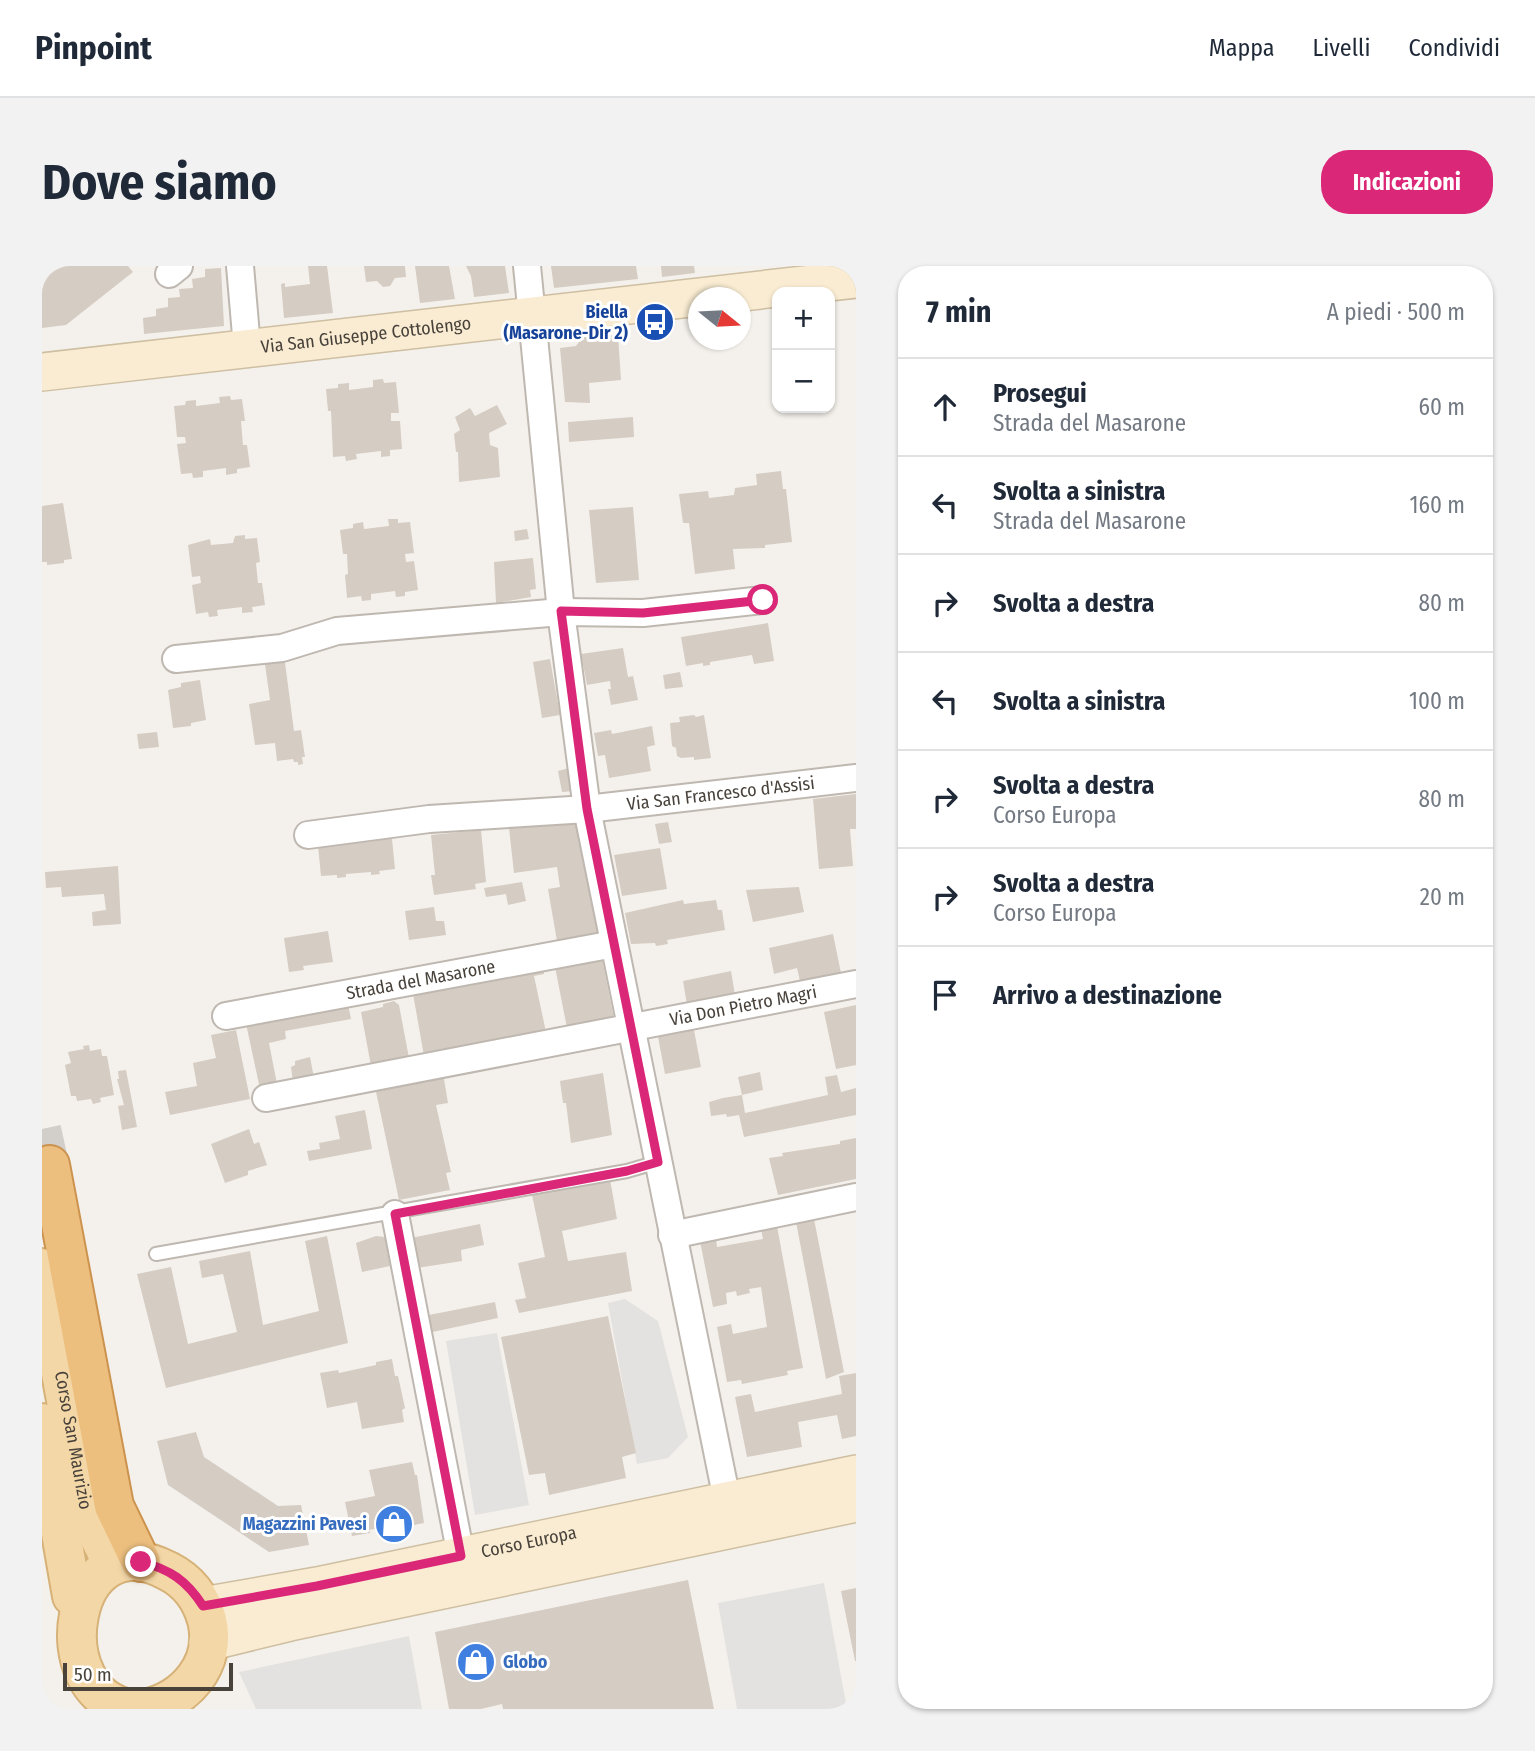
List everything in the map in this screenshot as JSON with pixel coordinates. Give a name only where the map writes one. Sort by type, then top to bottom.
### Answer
[{"type":"highway","points":[[50,1165],[127,1564]]},
{"type":"main road","name":"Via San Giuseppe Cottolengo","points":[[42,372],[856,279]]},
{"type":"main road","name":"Corso San Maurizio","points":[[42,1268],[86,1510],[127,1564]]},
{"type":"main road","name":"Corso San Maurizio","points":[[42,1423],[72,1596]]},
{"type":"main road","name":"Corso Europa","points":[[206,1624],[317,1586],[856,1474]]},
{"type":"main road","name":"Corso Europa","points":[[206,1624],[324,1615],[856,1503]]},
{"type":"main road","points":[[131,1709],[114,1707],[91,1696],[57,1666],[61,1631],[72,1596],[90,1577],[127,1564],[160,1567],[178,1576],[192,1590],[206,1624],[200,1695],[179,1696],[160,1706],[144,1709]]},
{"type":"street","points":[[240,266],[247,347]]},
{"type":"street","points":[[527,266],[561,611],[587,809],[727,1500]]},
{"type":"street","points":[[176,659],[282,648],[337,631],[561,611],[643,613],[763,600]]},
{"type":"street","name":"Via San Francesco d'Assisi","points":[[587,809],[856,778]]},
{"type":"street","points":[[308,835],[429,819],[587,809]]},
{"type":"street","name":"Strada del Masarone","points":[[226,1016],[614,944]]},
{"type":"street","name":"Via Don Pietro Magri","points":[[630,1027],[856,984]]},
{"type":"street","points":[[266,1098],[630,1027]]},
{"type":"street","points":[[672,1236],[856,1197]]},
{"type":"street","points":[[395,1214],[461,1556]]},
{"type":"lane","points":[[156,1254],[395,1214],[627,1171],[658,1162]]},
{"type":"shaded area","points":[[625,1299],[658,1321],[688,1437],[668,1458],[637,1464],[608,1303]]},
{"type":"shaded area","points":[[497,1333],[529,1505],[475,1515],[446,1341]]},
{"type":"shaded area","points":[[824,1583],[847,1709],[737,1709],[718,1603]]},
{"type":"shaded area","points":[[409,1636],[422,1709],[256,1709],[239,1672]]},
{"type":"building","points":[[42,266],[128,266],[133,272],[66,325],[42,328]]},
{"type":"building","points":[[308,266],[327,266],[333,313],[284,318],[281,284],[285,283],[285,287],[310,284]]},
{"type":"building","points":[[364,266],[405,266],[406,277],[395,278],[390,286],[383,287],[377,281],[366,282]]},
{"type":"building","points":[[415,266],[449,266],[455,299],[420,303]]},
{"type":"building","points":[[466,266],[505,266],[509,293],[474,297],[471,276]]},
{"type":"building","points":[[551,266],[636,266],[638,279],[554,288]]},
{"type":"building","points":[[661,266],[694,266],[695,273],[662,277]]},
{"type":"building","points":[[221,268],[224,326],[144,334],[143,318],[156,316],[156,309],[168,307],[168,298],[180,297],[179,289],[193,288],[192,279],[205,277],[205,269]]},
{"type":"building","points":[[584,335],[618,335],[621,380],[589,383],[590,403],[565,402],[560,348],[576,346]]},
{"type":"building","points":[[383,379],[384,383],[396,382],[399,413],[391,413],[391,421],[400,421],[402,449],[390,450],[390,456],[381,457],[381,451],[356,454],[357,459],[346,461],[345,456],[333,457],[331,411],[328,411],[326,389],[349,383],[349,390],[373,387],[373,380]]},
{"type":"building","points":[[230,396],[231,400],[242,399],[245,421],[241,421],[243,445],[247,445],[250,467],[237,469],[237,473],[226,475],[226,468],[203,471],[203,477],[193,478],[192,473],[181,474],[177,444],[186,443],[185,437],[177,437],[174,406],[196,400],[196,406],[220,403],[219,397]]},
{"type":"building","points":[[497,405],[507,424],[489,433],[490,445],[498,448],[500,477],[459,482],[458,452],[454,434],[460,430],[455,417],[470,408],[475,416]]},
{"type":"building","points":[[633,417],[634,437],[569,442],[568,422]]},
{"type":"building","points":[[781,471],[783,489],[786,489],[792,542],[765,545],[765,548],[733,549],[735,569],[695,574],[689,523],[683,523],[679,494],[708,491],[709,498],[734,495],[735,488],[757,485],[756,474]]},
{"type":"building","points":[[63,503],[72,559],[47,565],[47,562],[42,562],[42,506]]},
{"type":"building","points":[[633,507],[639,580],[596,583],[589,510]]},
{"type":"building","points":[[388,519],[398,519],[398,523],[410,522],[414,553],[405,554],[406,562],[414,561],[418,590],[396,597],[395,591],[371,594],[371,600],[362,601],[361,596],[347,598],[347,554],[343,554],[340,530],[353,528],[353,524],[363,522],[364,529],[389,526]]},
{"type":"building","points":[[527,529],[529,539],[515,541],[514,531]]},
{"type":"building","points":[[245,535],[245,539],[257,538],[260,562],[256,563],[258,583],[262,583],[265,605],[252,607],[253,612],[242,613],[242,607],[217,610],[218,616],[209,617],[208,612],[196,614],[192,585],[201,583],[200,576],[192,577],[188,545],[210,539],[211,545],[233,543],[235,536]]},
{"type":"building","points":[[533,558],[536,589],[530,590],[531,597],[496,603],[494,562]]},
{"type":"building","points":[[768,623],[774,661],[754,664],[752,655],[710,662],[710,665],[703,666],[703,663],[686,666],[681,637]]},
{"type":"building","points":[[623,648],[628,677],[633,676],[638,700],[611,705],[608,689],[611,689],[610,681],[587,685],[581,654]]},
{"type":"building","points":[[284,655],[294,731],[301,730],[305,757],[302,757],[303,764],[298,765],[293,759],[277,761],[275,743],[255,745],[249,704],[270,700],[264,657]]},
{"type":"building","points":[[550,659],[560,715],[542,718],[533,662]]},
{"type":"building","points":[[680,672],[683,687],[665,689],[663,675]]},
{"type":"building","points":[[200,680],[206,720],[191,723],[191,726],[173,728],[168,690],[181,687],[181,683]]},
{"type":"building","points":[[704,715],[711,758],[681,758],[672,746],[670,723],[680,722],[679,717]]},
{"type":"building","points":[[652,726],[655,745],[647,747],[651,771],[609,778],[605,755],[598,756],[594,733],[611,730],[612,734]]},
{"type":"building","points":[[157,732],[159,747],[139,749],[137,734]]},
{"type":"building","points":[[569,768],[573,791],[562,792],[558,771]]},
{"type":"building","points":[[856,794],[856,829],[850,829],[853,866],[819,869],[813,799]]},
{"type":"building","points":[[578,820],[600,941],[558,947],[548,889],[560,887],[557,867],[514,873],[509,828]]},
{"type":"building","points":[[668,822],[672,842],[659,844],[655,824]]},
{"type":"building","points":[[481,830],[486,882],[475,884],[476,889],[434,895],[431,835]]},
{"type":"building","points":[[374,837],[392,839],[395,869],[371,875],[371,872],[346,874],[346,877],[337,878],[337,875],[321,876],[318,846],[374,841]]},
{"type":"building","points":[[660,848],[667,889],[622,896],[614,855]]},
{"type":"building","points":[[118,866],[121,924],[93,926],[92,912],[106,910],[104,894],[62,897],[61,887],[46,888],[45,872]]},
{"type":"building","points":[[522,882],[526,901],[508,905],[506,894],[486,897],[484,888]]},
{"type":"building","points":[[799,887],[804,912],[753,922],[746,890]]},
{"type":"building","points":[[683,900],[684,904],[716,900],[718,910],[722,910],[725,930],[667,940],[668,944],[656,946],[655,943],[631,944],[625,913]]},
{"type":"building","points":[[434,907],[436,921],[444,921],[446,935],[409,940],[405,911]]},
{"type":"building","points":[[328,931],[333,962],[303,966],[304,970],[289,972],[284,938]]},
{"type":"building","points":[[833,934],[841,973],[800,981],[797,968],[774,974],[769,948]]},
{"type":"building","points":[[601,953],[614,1019],[567,1028],[554,962]]},
{"type":"building","points":[[543,964],[544,974],[534,976],[546,1032],[424,1056],[412,988]]},
{"type":"building","points":[[731,971],[735,995],[687,1005],[683,981]]},
{"type":"building","points":[[347,999],[351,1019],[285,1031],[286,1039],[269,1043],[277,1084],[260,1089],[245,1019]]},
{"type":"building","points":[[394,1001],[399,1005],[409,1058],[371,1066],[361,1012],[383,1007],[383,1004]]},
{"type":"building","points":[[856,1005],[856,1065],[836,1069],[824,1012]]},
{"type":"building","points":[[236,1030],[250,1099],[170,1115],[165,1092],[197,1086],[193,1063],[216,1058],[211,1035]]},
{"type":"building","points":[[694,1030],[701,1067],[665,1074],[658,1037]]},
{"type":"building","points":[[89,1045],[90,1051],[101,1049],[102,1056],[107,1056],[114,1095],[100,1098],[101,1102],[93,1104],[91,1099],[77,1101],[76,1096],[71,1096],[65,1065],[71,1063],[68,1052],[84,1049],[83,1046]]},
{"type":"building","points":[[310,1057],[314,1078],[293,1082],[291,1067],[295,1065],[295,1061]]},
{"type":"building","points":[[126,1070],[137,1127],[122,1130],[118,1106],[124,1105],[117,1079],[118,1071]]},
{"type":"building","points":[[760,1072],[763,1090],[742,1095],[738,1077]]},
{"type":"building","points":[[443,1073],[448,1103],[436,1105],[451,1172],[446,1173],[450,1190],[399,1200],[375,1087]]},
{"type":"building","points":[[603,1073],[612,1135],[571,1143],[560,1081]]},
{"type":"building","points":[[837,1075],[841,1092],[856,1088],[856,1115],[744,1137],[739,1115],[711,1116],[709,1102],[723,1098],[742,1095],[745,1113],[828,1095],[825,1077]]},
{"type":"building","points":[[365,1110],[372,1149],[309,1161],[307,1151],[320,1149],[319,1143],[340,1139],[335,1116]]},
{"type":"building","points":[[249,1129],[254,1144],[259,1142],[267,1165],[225,1183],[211,1144]]},
{"type":"building","points":[[856,1138],[856,1179],[778,1195],[769,1158],[783,1156],[782,1153],[840,1144],[840,1141]]},
{"type":"building","points":[[610,1179],[617,1219],[562,1231],[568,1261],[626,1252],[632,1291],[519,1313],[515,1300],[526,1298],[518,1263],[545,1257],[532,1195]]},
{"type":"building","points":[[814,1219],[844,1372],[826,1379],[796,1222]]},
{"type":"building","points":[[480,1224],[484,1245],[461,1250],[462,1261],[417,1268],[411,1238]]},
{"type":"building","points":[[777,1226],[803,1368],[787,1371],[788,1375],[742,1384],[741,1380],[727,1382],[717,1327],[731,1324],[733,1334],[767,1327],[761,1287],[749,1289],[750,1293],[737,1296],[736,1291],[726,1293],[727,1304],[713,1307],[700,1241],[716,1238],[717,1247],[763,1239],[761,1229]]},
{"type":"building","points":[[327,1236],[348,1343],[166,1388],[137,1274],[171,1267],[188,1344],[237,1332],[223,1274],[202,1278],[199,1261],[250,1251],[263,1325],[319,1311],[305,1241]]},
{"type":"building","points":[[376,1236],[385,1237],[390,1266],[362,1272],[356,1243]]},
{"type":"building","points":[[495,1302],[498,1318],[428,1333],[424,1316]]},
{"type":"building","points":[[608,1316],[636,1453],[622,1457],[626,1478],[549,1495],[545,1473],[529,1475],[501,1337]]},
{"type":"building","points":[[392,1359],[405,1408],[402,1410],[404,1422],[362,1429],[357,1402],[327,1408],[320,1373],[338,1370],[339,1373]]},
{"type":"building","points":[[856,1373],[856,1436],[842,1439],[837,1415],[798,1422],[802,1447],[747,1457],[735,1397],[751,1394],[755,1412],[842,1394],[839,1376]]},
{"type":"building","points":[[196,1432],[204,1457],[278,1506],[301,1505],[309,1545],[269,1552],[168,1485],[157,1441]]},
{"type":"building","points":[[412,1462],[417,1475],[424,1523],[369,1530],[370,1533],[352,1536],[345,1502],[375,1496],[369,1470]]},
{"type":"building","points":[[688,1580],[714,1709],[503,1709],[502,1704],[481,1709],[449,1709],[435,1632]]},
{"type":"building","points":[[856,1588],[856,1661],[855,1661],[841,1591]]},
{"type":"tunnel","points":[[42,1129],[50,1165]]},
{"type":"place","name":"Biella (Masarone-Dir 2)","points":[[655,322]]},
{"type":"place","name":"Magazzini Pavesi","points":[[394,1524]]},
{"type":"place","name":"Globo","points":[[476,1662]]},
{"type":"route","points":[[141,1562],[178,1576],[203,1606],[461,1556],[395,1214],[627,1171],[658,1162],[587,809],[561,611],[643,613],[763,600]]}]
